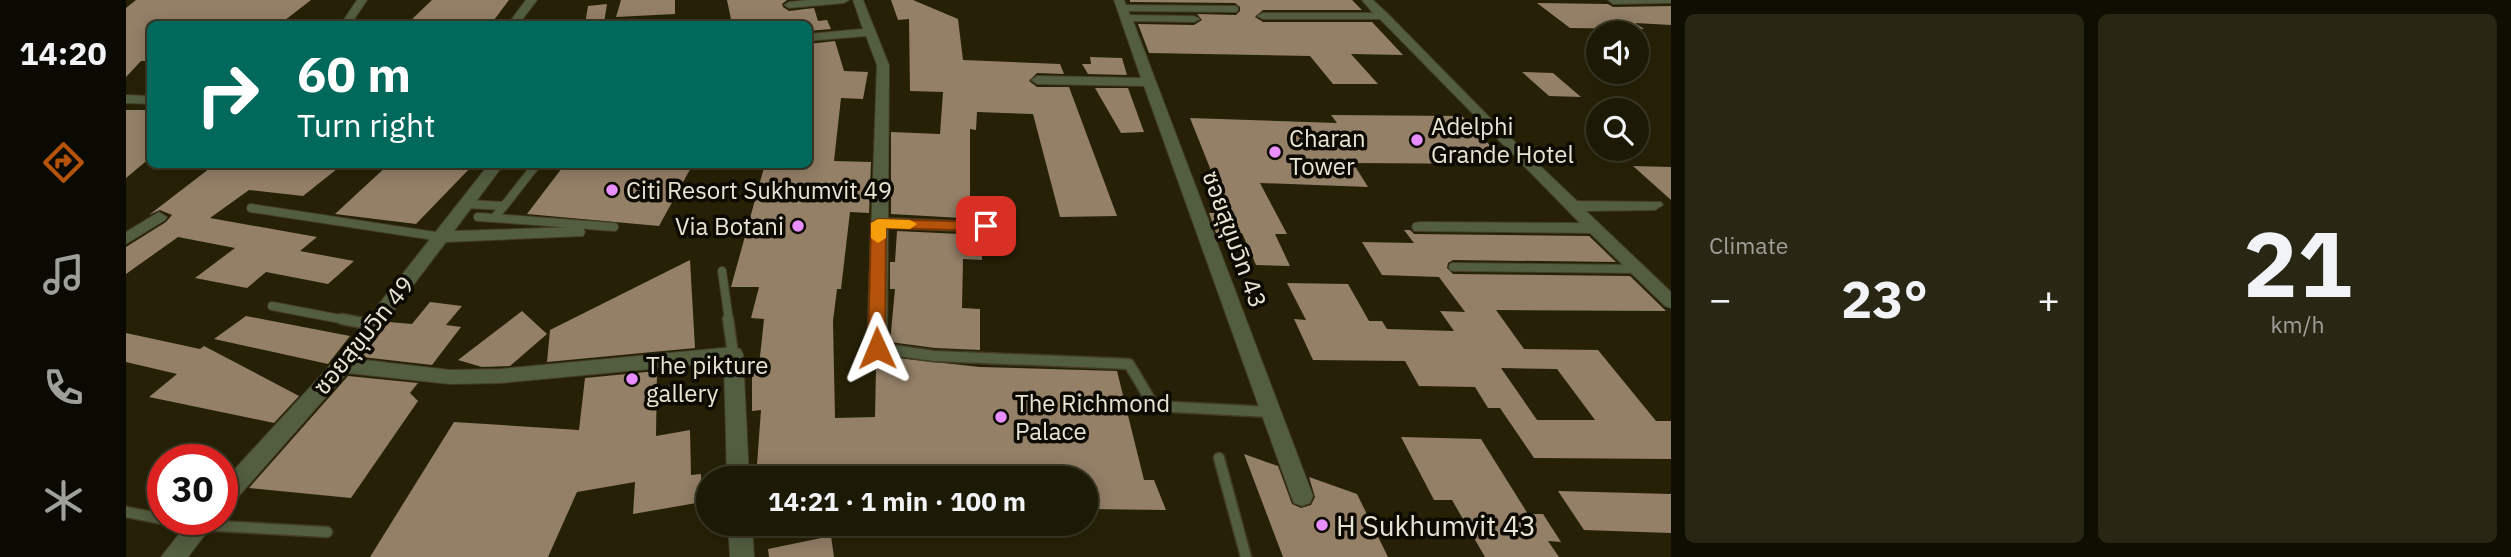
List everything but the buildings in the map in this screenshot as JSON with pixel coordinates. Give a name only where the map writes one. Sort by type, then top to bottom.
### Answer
[{"type":"street","points":[[348,21],[362,0]]},
{"type":"street","points":[[515,21],[532,0]]},
{"type":"street","points":[[789,5],[844,0]]},
{"type":"street","points":[[858,0],[883,65],[877,348]]},
{"type":"street","points":[[1367,0],[1489,125],[1671,302]]},
{"type":"street","points":[[1613,1],[1671,0]]},
{"type":"street","points":[[1122,9],[1194,19]]},
{"type":"street","name":"ซอยสุขุมวิท 43","points":[[1122,9],[1302,496]]},
{"type":"street","points":[[1263,16],[1384,16]]},
{"type":"street","points":[[812,38],[870,33]]},
{"type":"street","points":[[1037,80],[1151,82]]},
{"type":"street","points":[[126,99],[147,100]]},
{"type":"street","name":"ซอยสุขุมวิท 49","points":[[238,481],[342,365],[441,237],[472,211],[496,168]]},
{"type":"street","points":[[1572,206],[1655,205]]},
{"type":"street","points":[[126,239],[159,217]]},
{"type":"street","points":[[878,223],[986,226]]},
{"type":"street","points":[[1420,227],[1595,228]]},
{"type":"street","points":[[441,237],[577,232]]},
{"type":"street","points":[[342,365],[450,377],[488,376],[733,354],[738,466]]},
{"type":"street","points":[[173,557],[192,535]]},
{"type":"street","points":[[741,536],[742,557]]},
{"type":"lane","points":[[1122,9],[1235,9]]},
{"type":"lane","points":[[494,218],[534,168]]},
{"type":"lane","points":[[472,211],[504,206]]},
{"type":"lane","points":[[251,208],[441,237]]},
{"type":"lane","points":[[472,211],[494,218],[614,227]]},
{"type":"lane","points":[[1452,267],[1637,269]]},
{"type":"lane","points":[[722,271],[733,354]]},
{"type":"lane","points":[[272,306],[373,325]]},
{"type":"lane","points":[[877,348],[934,356],[1129,364],[1154,406],[1271,412]]},
{"type":"lane","points":[[1219,458],[1246,557]]},
{"type":"lane","points":[[126,512],[147,516]]},
{"type":"lane","points":[[238,526],[327,532]]},
{"type":"slow traffic","points":[[878,238],[878,223],[910,224]]},
{"type":"place","name":"Adelphi Grande Hotel","points":[[1417,140]]},
{"type":"place","name":"Charan Tower","points":[[1275,152]]},
{"type":"place","name":"Citi Resort Sukhumvit 49","points":[[612,190]]},
{"type":"place","name":"Via Botani","points":[[798,226]]},
{"type":"place","name":"The pikture gallery","points":[[632,379]]},
{"type":"place","name":"The Richmond Palace","points":[[1001,417]]},
{"type":"place","name":"H Sukhumvit 43","points":[[1322,525]]},
{"type":"route","points":[[877,348],[878,223],[986,226]]}]
